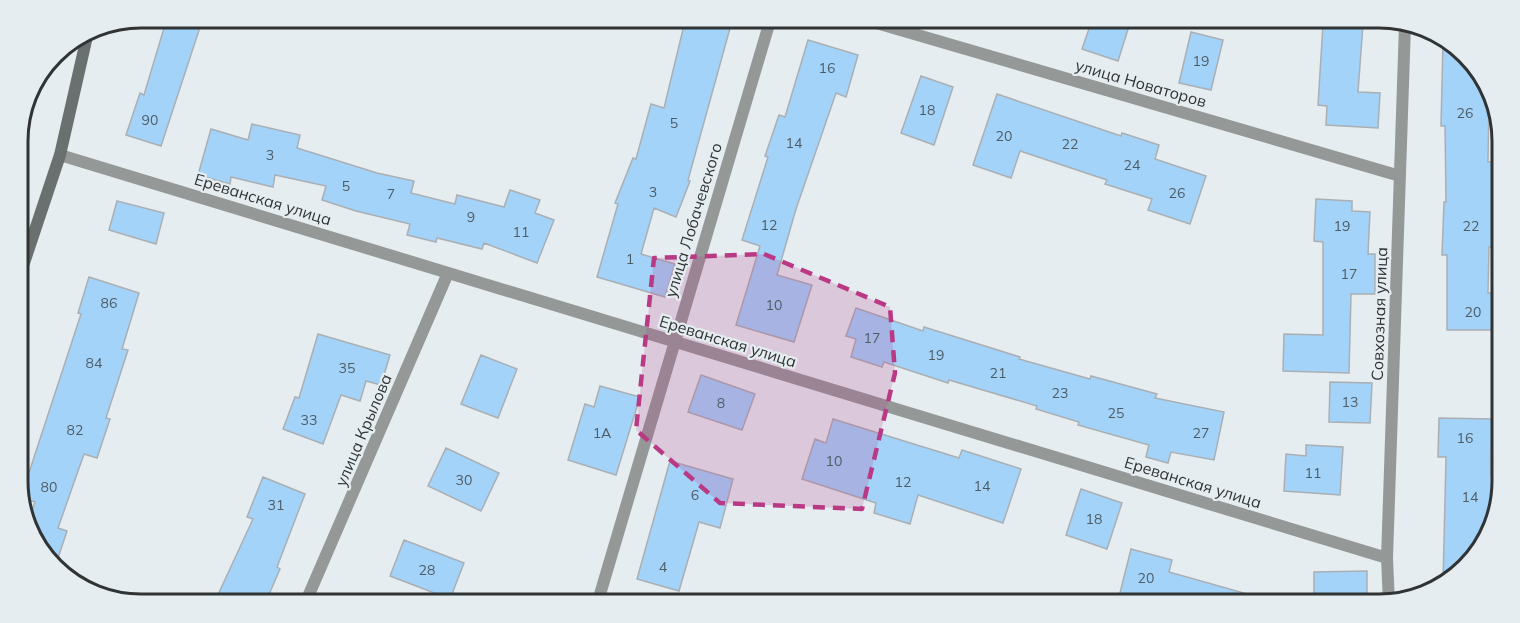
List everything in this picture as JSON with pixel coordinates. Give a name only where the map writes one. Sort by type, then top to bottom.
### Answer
[{"type":"street","name":"улица Лобачевского","points":[[600,594],[768,28]]},
{"type":"street","name":"улица Новаторов","points":[[894,28],[1400,176]]},
{"type":"street","name":"Совхозная улица","points":[[1389,594],[1387,558],[1404,32]]},
{"type":"street","points":[[29,249],[60,155],[85,44]]},
{"type":"street","name":"Ереванская улица","points":[[60,155],[1387,558]]},
{"type":"street","name":"улица Крылова","points":[[309,594],[448,273]]},
{"type":"highlighted area","points":[[764,254],[890,307],[895,373],[862,509],[720,503],[636,430],[654,258]]},
{"type":"building","points":[[164,28],[200,28],[161,146],[126,135],[140,93],[144,95]]},
{"type":"building","points":[[683,28],[730,28],[688,180],[690,181],[676,217],[654,208],[641,254],[675,264],[665,297],[597,277],[618,204],[615,203],[633,158],[636,159],[651,104],[664,108]]},
{"type":"building","points":[[1089,28],[1128,28],[1118,61],[1082,49]]},
{"type":"building","points":[[1323,28],[1363,28],[1358,92],[1380,93],[1378,128],[1326,125],[1327,106],[1318,105]]},
{"type":"building","points":[[1191,32],[1223,40],[1211,90],[1179,83]]},
{"type":"building","points":[[808,40],[858,55],[846,97],[836,93],[796,209],[777,275],[812,285],[794,342],[736,325],[760,246],[742,240],[768,157],[765,156],[779,115],[785,117]]},
{"type":"building","points":[[1443,49],[1463,67],[1472,79],[1483,98],[1489,116],[1488,162],[1492,162],[1492,247],[1489,247],[1488,293],[1492,293],[1492,330],[1447,330],[1447,255],[1442,255],[1444,202],[1446,202],[1445,126],[1441,126]]},
{"type":"building","points":[[921,76],[953,87],[934,145],[901,133]]},
{"type":"building","points":[[997,94],[1121,136],[1122,133],[1159,145],[1155,159],[1206,176],[1190,224],[1148,210],[1152,199],[1105,184],[1107,180],[1020,151],[1011,178],[973,165]]},
{"type":"building","points":[[252,124],[300,135],[297,148],[377,173],[414,181],[411,193],[455,204],[457,195],[504,207],[510,190],[540,200],[535,213],[554,220],[537,263],[484,243],[482,249],[437,238],[436,242],[407,235],[410,224],[322,200],[326,186],[275,175],[273,187],[231,177],[230,184],[198,175],[211,129],[248,140]]},
{"type":"building","points":[[1316,199],[1352,201],[1352,211],[1370,212],[1368,254],[1375,254],[1375,294],[1351,294],[1349,373],[1283,371],[1284,334],[1323,335],[1323,242],[1314,241]]},
{"type":"building","points":[[117,201],[164,213],[156,244],[109,230]]},
{"type":"building","points":[[89,277],[139,293],[122,349],[128,350],[106,418],[110,419],[97,458],[84,454],[58,528],[67,531],[58,557],[40,531],[35,518],[33,509],[35,502],[31,500],[28,476],[81,314],[78,313]]},
{"type":"building","points":[[856,308],[923,331],[924,327],[1020,357],[1019,359],[1090,379],[1091,376],[1157,394],[1155,398],[1224,412],[1214,460],[1171,452],[1168,463],[1146,457],[1149,445],[1078,425],[1079,422],[1036,409],[1037,406],[949,380],[948,383],[884,362],[882,367],[851,357],[856,339],[846,336]]},
{"type":"building","points":[[318,334],[390,355],[381,385],[366,381],[360,401],[341,395],[323,444],[283,429],[295,397],[299,398]]},
{"type":"building","points":[[481,355],[517,369],[498,418],[461,404]]},
{"type":"building","points":[[701,375],[755,394],[742,430],[688,412]]},
{"type":"building","points":[[1330,382],[1372,383],[1370,423],[1329,422]]},
{"type":"building","points":[[600,386],[640,397],[616,475],[568,460],[585,404],[594,407]]},
{"type":"building","points":[[1439,418],[1492,419],[1491,496],[1485,518],[1480,531],[1463,556],[1443,574],[1446,457],[1438,457]]},
{"type":"building","points":[[833,419],[959,458],[962,450],[1021,469],[1003,523],[918,495],[910,524],[874,513],[876,503],[802,479],[815,439],[826,443]]},
{"type":"building","points":[[1306,445],[1343,447],[1340,495],[1284,491],[1286,454],[1306,456]]},
{"type":"building","points":[[446,448],[499,473],[481,511],[428,486]]},
{"type":"building","points":[[670,461],[733,479],[720,528],[699,522],[679,591],[637,579]]},
{"type":"building","points":[[263,477],[305,494],[269,594],[218,594],[253,519],[247,517]]},
{"type":"building","points":[[1081,489],[1122,503],[1107,549],[1066,535]]},
{"type":"building","points":[[404,540],[464,563],[452,594],[437,594],[390,576]]},
{"type":"building","points":[[1131,549],[1172,560],[1169,572],[1247,594],[1120,594]]},
{"type":"building","points":[[1367,571],[1367,594],[1314,594],[1314,572]]}]
